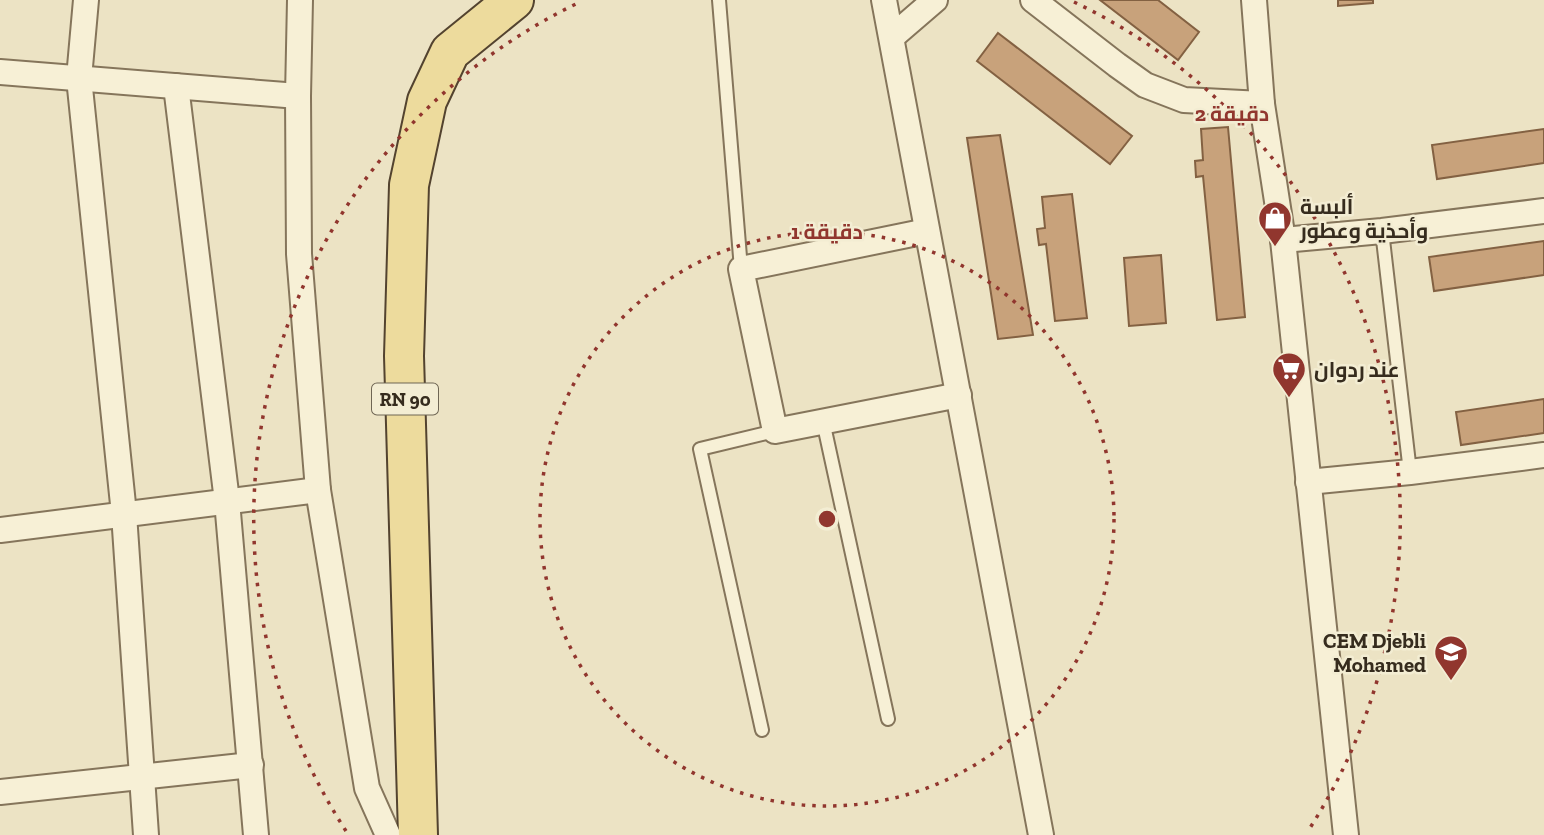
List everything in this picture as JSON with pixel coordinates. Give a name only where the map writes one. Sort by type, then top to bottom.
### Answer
[{"type":"main road","name":"RN 90","points":[[418,835],[404,356],[409,185],[427,101],[450,52],[514,0]]},
{"type":"street","points":[[86,0],[79,78],[124,514],[146,835]]},
{"type":"street","points":[[300,0],[299,254],[318,490],[367,788],[388,835]]},
{"type":"street","points":[[884,0],[1041,835]]},
{"type":"street","points":[[892,37],[934,0]]},
{"type":"street","points":[[1033,0],[1145,85],[1184,100],[1262,104]]},
{"type":"street","points":[[1254,0],[1262,104],[1283,240],[1346,835]]},
{"type":"street","points":[[0,72],[298,96]]},
{"type":"street","points":[[176,86],[227,501],[256,835]]},
{"type":"street","points":[[1283,240],[1382,232],[1544,211]]},
{"type":"street","points":[[927,231],[741,269],[775,431],[959,395]]},
{"type":"street","points":[[1308,482],[1544,455]]},
{"type":"street","points":[[0,530],[318,490]]},
{"type":"street","points":[[0,792],[251,765]]},
{"type":"lane","points":[[719,0],[741,269]]},
{"type":"lane","points":[[1382,232],[1410,472]]},
{"type":"lane","points":[[823,421],[888,719]]},
{"type":"lane","points":[[762,730],[700,449],[775,431]]},
{"type":"building","points":[[1100,0],[1158,0],[1199,32],[1178,60]]},
{"type":"building","points":[[1338,0],[1373,0],[1373,3],[1338,6]]},
{"type":"building","points":[[998,33],[1132,136],[1110,164],[977,61]]},
{"type":"building","points":[[1228,127],[1245,317],[1217,320],[1203,176],[1196,177],[1195,161],[1203,160],[1201,129]]},
{"type":"building","points":[[1544,129],[1544,163],[1437,179],[1432,145]]},
{"type":"building","points":[[1000,135],[1033,335],[998,339],[967,138]]},
{"type":"building","points":[[1072,194],[1087,318],[1055,321],[1046,244],[1039,245],[1037,229],[1045,228],[1042,197]]},
{"type":"building","points":[[1544,241],[1544,275],[1434,291],[1429,257]]},
{"type":"building","points":[[1161,255],[1166,323],[1129,326],[1124,258]]},
{"type":"building","points":[[1544,399],[1544,433],[1461,445],[1456,412]]},
{"type":"place","name":"ألبسة وأحذية وعطور","points":[[1275,248]]},
{"type":"place","name":"عند ردوان","points":[[1289,399]]},
{"type":"place","name":"CEM Djebli Mohamed","points":[[1451,682]]}]
